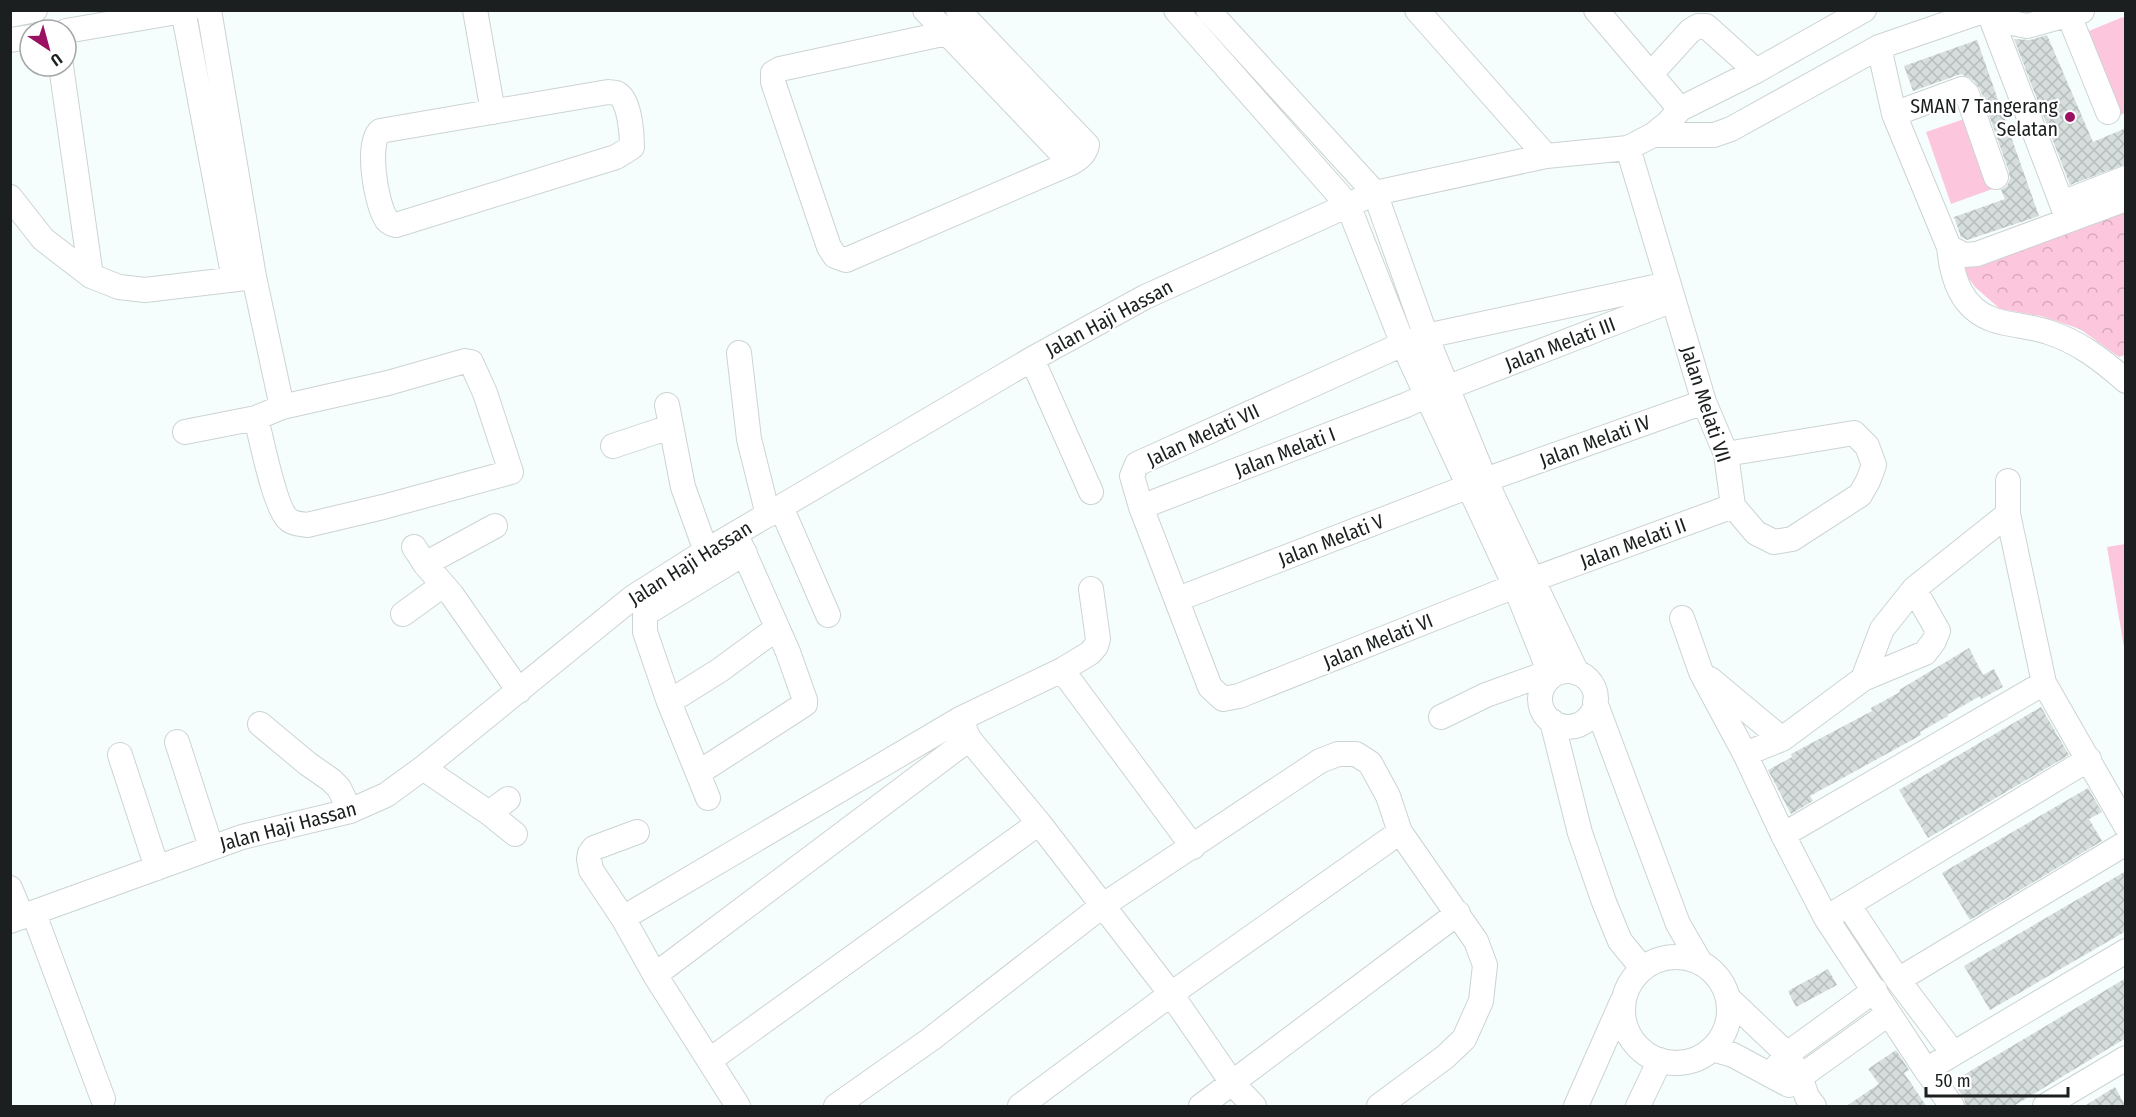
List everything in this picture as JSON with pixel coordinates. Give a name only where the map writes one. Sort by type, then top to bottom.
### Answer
[{"type":"street","points":[[10,15],[35,10]]},
{"type":"street","points":[[210,10],[244,278]]},
{"type":"street","points":[[475,10],[494,112]]},
{"type":"street","points":[[925,10],[1071,163]]},
{"type":"street","points":[[947,33],[780,69],[773,73],[772,82],[829,247],[835,256],[846,260],[1071,163],[1082,156],[1087,145],[958,10]]},
{"type":"street","points":[[1176,10],[1230,52],[1375,193],[1426,336],[1437,391],[1477,484],[1523,583],[1577,672],[1592,684],[1595,693],[1592,711],[1578,724],[1560,725],[1545,715],[1540,699],[1550,674],[1523,583]]},
{"type":"street","points":[[1208,10],[1230,52],[1348,205],[1403,344],[1437,391]]},
{"type":"street","points":[[1417,10],[1546,156]]},
{"type":"street","points":[[1596,10],[1680,109]]},
{"type":"street","points":[[1987,10],[2065,211]]},
{"type":"street","points":[[1653,135],[1714,135],[1731,129],[1879,47],[1987,10],[2019,26],[2075,12],[2108,112]]},
{"type":"street","points":[[78,29],[185,11],[244,278],[282,407]]},
{"type":"street","points":[[1628,148],[1653,135],[1680,109],[1756,71],[1862,11]]},
{"type":"street","points":[[1651,74],[1690,31],[1698,26],[1706,27],[1756,71]]},
{"type":"street","points":[[1879,47],[1894,114],[1948,247],[1958,290],[1971,308],[1993,320],[2048,332],[2084,347],[2126,381]]},
{"type":"street","points":[[63,78],[91,276]]},
{"type":"street","points":[[1894,114],[1962,89],[1967,94],[1996,177]]},
{"type":"street","points":[[608,92],[618,94],[624,100],[627,110],[632,129],[632,147],[616,157],[396,225],[389,223],[384,217],[374,179],[376,135],[380,131],[494,112],[608,92]]},
{"type":"street","name":"Jalan Haji Hassan","points":[[22,917],[242,837],[350,811],[386,795],[423,768],[632,598],[706,551],[741,544],[775,511],[1032,358],[1145,297],[1375,193],[1546,156],[1628,148]]},
{"type":"street","name":"Jalan Melati VII","points":[[1628,148],[1704,402],[1726,454],[1733,506]]},
{"type":"street","points":[[1948,247],[1964,255],[1977,254],[2126,178]]},
{"type":"street","points":[[10,198],[43,239],[91,276],[119,287],[145,290],[244,278]]},
{"type":"street","points":[[2065,211],[2126,200]]},
{"type":"street","points":[[1426,336],[1670,292]]},
{"type":"street","name":"Jalan Melati III","points":[[1437,391],[1670,292]]},
{"type":"street","name":"Jalan Melati VII","points":[[1223,699],[1210,687],[1141,507],[1132,476],[1137,465],[1403,344],[1426,336]]},
{"type":"street","points":[[739,353],[749,440],[775,511],[828,615]]},
{"type":"street","points":[[1032,358],[1091,492]]},
{"type":"street","points":[[185,432],[256,418],[282,407],[388,383],[465,361],[471,362],[485,393],[511,472],[383,507],[307,525],[297,524],[283,514],[273,486],[256,418]]},
{"type":"street","name":"Jalan Melati I","points":[[1141,507],[1395,410],[1437,391]]},
{"type":"street","name":"Jalan Melati IV","points":[[1477,484],[1704,402]]},
{"type":"street","points":[[614,446],[668,416],[683,487],[706,551]]},
{"type":"street","points":[[1726,454],[1854,433],[1867,446],[1874,465],[1860,495],[1792,538],[1774,542],[1756,533],[1733,506]]},
{"type":"street","points":[[2008,481],[2008,514],[2044,683],[2126,826]]},
{"type":"street","name":"Jalan Melati V","points":[[1178,599],[1477,484]]},
{"type":"street","name":"Jalan Melati II","points":[[1523,583],[1733,506]]},
{"type":"street","points":[[1863,679],[1882,629],[1914,589],[2008,514]]},
{"type":"street","points":[[495,526],[419,555],[479,633],[519,691]]},
{"type":"street","points":[[698,773],[805,704],[777,628],[741,544],[645,614],[645,632],[669,702],[708,798]]},
{"type":"street","name":"Jalan Melati VI","points":[[1223,699],[1239,696],[1523,583]]},
{"type":"street","points":[[403,614],[443,585]]},
{"type":"street","points":[[623,918],[965,729],[1090,653],[1098,639],[1091,589]]},
{"type":"street","points":[[1745,754],[1782,739],[1863,679],[1925,652],[1934,641],[1938,631],[1914,589]]},
{"type":"street","points":[[1682,618],[1701,672],[1745,754],[1826,918],[1952,1107]]},
{"type":"street","points":[[669,702],[720,670],[777,628]]},
{"type":"street","points":[[1062,670],[1192,847]]},
{"type":"street","points":[[1441,717],[1486,695],[1550,674],[1577,672]]},
{"type":"street","points":[[1701,672],[1782,739]]},
{"type":"street","points":[[1783,835],[2044,683]]},
{"type":"street","points":[[1595,702],[1678,924],[1700,962]]},
{"type":"street","points":[[1552,721],[1580,833],[1604,902],[1620,941],[1643,969]]},
{"type":"street","points":[[261,724],[308,764],[331,780],[339,788],[350,811]]},
{"type":"street","points":[[965,729],[1171,994],[1233,1084],[1254,1107]]},
{"type":"street","points":[[655,975],[965,729]]},
{"type":"street","points":[[177,742],[211,848]]},
{"type":"street","points":[[836,1107],[931,1039],[1102,906],[1320,761],[1338,754],[1356,754],[1370,763],[1388,796],[1400,832],[1476,941],[1485,965],[1481,1001],[1464,1039],[1445,1058],[1379,1107]]},
{"type":"street","points":[[120,755],[158,868]]},
{"type":"street","points":[[1826,918],[2089,759]]},
{"type":"street","points":[[423,768],[499,806],[515,834]]},
{"type":"street","points":[[710,1060],[1039,823]]},
{"type":"street","points":[[637,832],[594,848],[589,859],[591,870],[623,918],[655,975],[738,1107]]},
{"type":"street","points":[[1020,1107],[1171,994],[1400,832]]},
{"type":"street","points":[[1898,980],[2126,843]]},
{"type":"street","points":[[10,888],[103,1099]]},
{"type":"street","points":[[1848,906],[1898,980],[1953,1053]]},
{"type":"street","points":[[1201,1107],[1458,913]]},
{"type":"street","points":[[1926,1070],[2126,951]]},
{"type":"street","points":[[1576,1107],[1624,997],[1635,977],[1656,961],[1670,957],[1686,958],[1700,962],[1712,971],[1722,982],[1728,998],[1729,1016],[1726,1028],[1712,1049],[1702,1056],[1681,1063],[1660,1060],[1646,1053],[1634,1043],[1626,1029],[1623,1013],[1624,997]]},
{"type":"street","points":[[1787,1054],[1875,990]]},
{"type":"street","points":[[1728,998],[1787,1054],[1796,1088]]},
{"type":"street","points":[[1796,1088],[1888,1014]]},
{"type":"street","points":[[1712,1049],[1733,1055],[1796,1088]]},
{"type":"street","points":[[2045,1107],[2126,1058]]},
{"type":"street","points":[[1638,1107],[1660,1060]]},
{"type":"green space","points":[[2123,17],[2126,22],[2125,113],[2108,120],[2074,37]]},
{"type":"green space","points":[[1973,116],[1998,187],[1951,204],[1926,132]]},
{"type":"green space","points":[[2125,212],[2125,355],[2119,357],[2080,329],[2041,316],[2000,309],[1975,287],[1959,265],[1978,267]]},
{"type":"green space","points":[[2126,544],[2125,653],[2107,547]]},
{"type":"building","points":[[2047,35],[2093,142],[2126,128],[2126,164],[2070,185],[2014,39],[2030,40]]},
{"type":"building","points":[[1977,40],[2039,216],[1967,240],[1961,237],[1954,217],[2005,199],[2001,190],[2007,186],[2010,179],[1980,89],[1972,79],[1961,74],[1913,91],[1904,66]]},
{"type":"building","points":[[1969,648],[1983,675],[1994,669],[2003,687],[1981,699],[1980,696],[1920,732],[1921,735],[1810,796],[1813,801],[1791,814],[1768,770],[1792,757],[1791,754],[1872,711],[1871,708]]},
{"type":"building","points":[[2041,707],[2069,755],[1928,838],[1899,790]]},
{"type":"building","points":[[2088,788],[2102,812],[2089,819],[2102,841],[1970,920],[1942,873]]},
{"type":"building","points":[[2126,871],[2126,931],[1990,1010],[1964,966]]},
{"type":"building","points":[[1828,969],[1837,985],[1796,1007],[1788,991]]},
{"type":"building","points":[[2126,978],[2126,1038],[2012,1107],[1966,1107],[1964,1098],[1957,1088],[1961,1086],[1957,1079]]},
{"type":"building","points":[[1896,1050],[1909,1070],[1904,1073],[1927,1107],[1845,1107],[1879,1084],[1868,1069]]},
{"type":"building","points":[[2115,1087],[2126,1107],[2083,1107]]},
{"type":"place","name":"SMAN 7 Tangerang Selatan","points":[[2070,117]]}]
